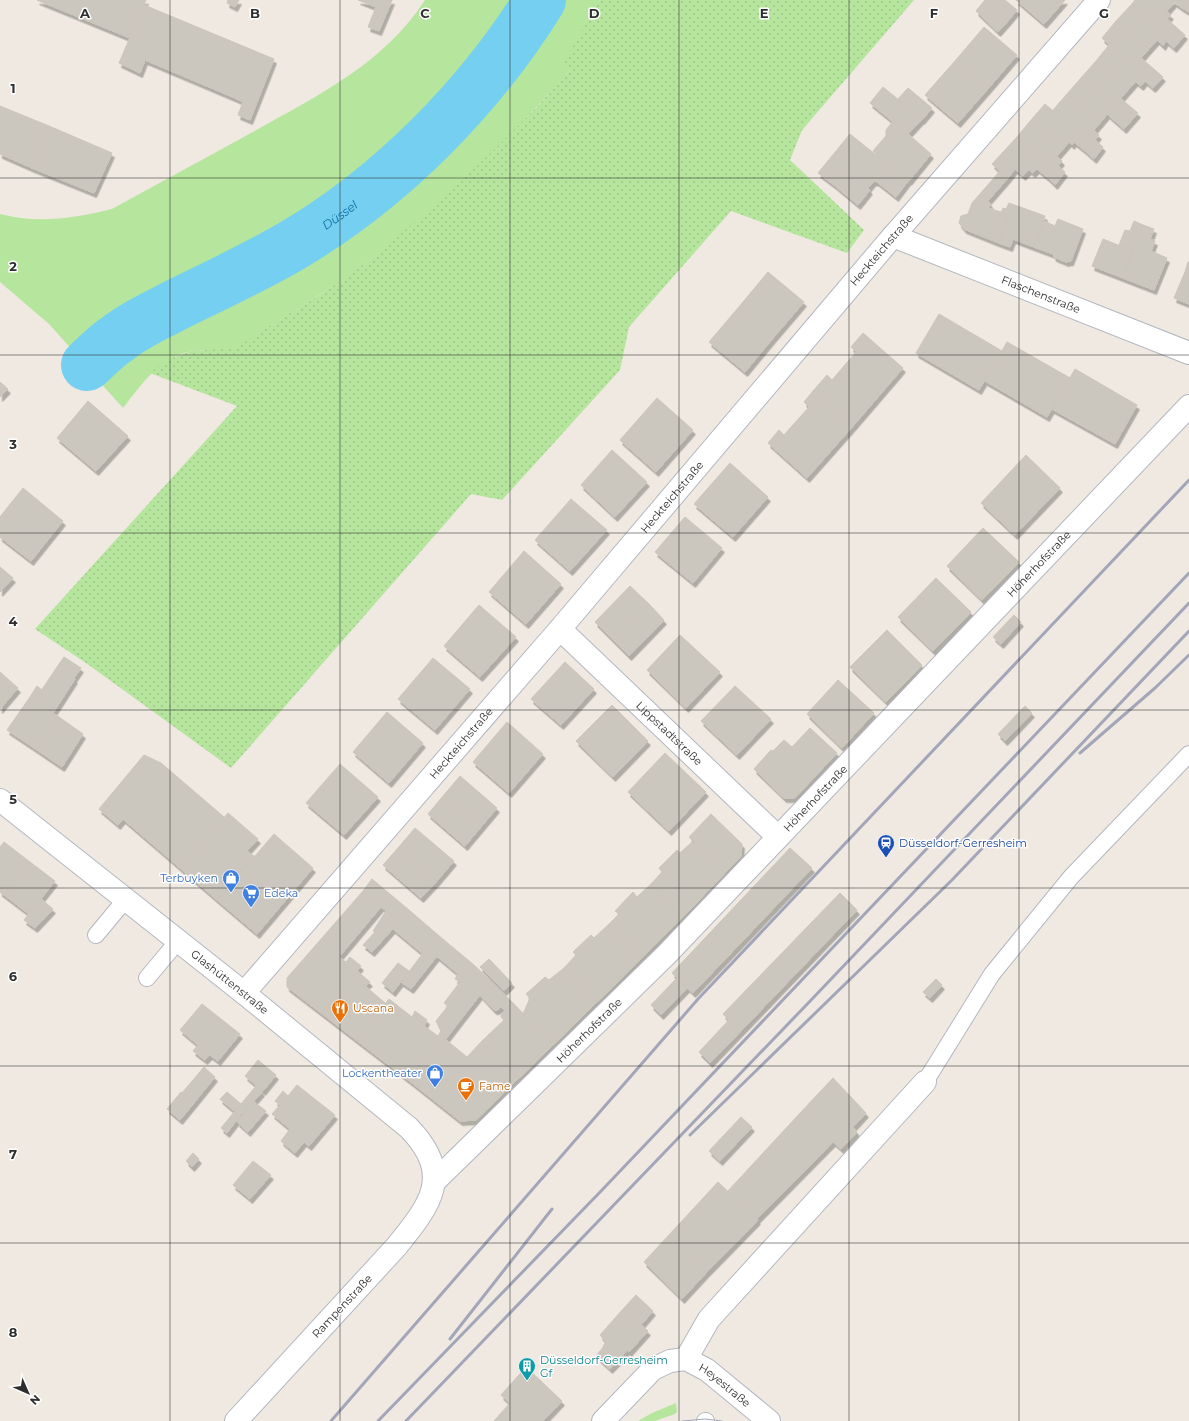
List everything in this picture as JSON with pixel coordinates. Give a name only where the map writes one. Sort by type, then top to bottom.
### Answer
[{"type":"street","name":"Heckteichstraße","points":[[244,993],[560,629],[893,236],[1100,0]]},
{"type":"street","name":"Flaschenstraße","points":[[893,236],[1189,353]]},
{"type":"street","name":"Höherhofstraße","points":[[434,1182],[667,954],[1189,406]]},
{"type":"street","name":"Lippstadtstraße","points":[[560,629],[778,837]]},
{"type":"street","name":"Glashüttenstraße","points":[[0,800],[244,993],[409,1128],[423,1142],[434,1168],[434,1182]]},
{"type":"street","points":[[603,1421],[653,1369],[681,1359],[709,1318],[925,1082]]},
{"type":"street","name":"Rampenstraße","points":[[236,1421],[396,1247],[419,1219],[429,1201],[434,1182]]},
{"type":"street","name":"Heyestraße","points":[[681,1359],[707,1370],[769,1421]]},
{"type":"lane","points":[[925,1082],[992,974],[1071,877],[1189,754]]},
{"type":"lane","points":[[96,935],[126,899]]},
{"type":"lane","points":[[147,978],[178,941]]},
{"type":"green space","points":[[425,0],[536,0],[484,75],[441,122],[393,166],[325,221],[282,247],[122,330],[83,362],[49,324],[0,282],[0,214],[28,219],[56,219],[112,209],[251,133],[347,77],[390,43],[408,23]]},
{"type":"green space","points":[[545,0],[600,0],[564,63],[571,70],[454,190],[389,245],[356,270],[242,345],[225,350],[193,351],[181,354],[161,365],[137,390],[123,408],[88,369],[120,342],[144,326],[315,237],[401,170],[467,105],[527,28]]},
{"type":"green space","points":[[600,0],[914,0],[802,130],[790,160],[864,230],[847,253],[731,211],[629,327],[620,370],[502,500],[471,494],[231,768],[86,663],[35,629],[237,406],[150,373],[166,360],[192,351],[235,348],[324,292],[370,260],[442,199],[492,152],[571,70],[563,63]]},
{"type":"green space","points":[[676,1403],[677,1412],[675,1414],[655,1421],[638,1421],[652,1413]]},
{"type":"building","points":[[37,0],[146,0],[130,38]]},
{"type":"building","points":[[228,0],[239,0],[235,7],[227,3]]},
{"type":"building","points":[[358,0],[392,0],[379,31],[368,27],[376,7]]},
{"type":"building","points":[[985,0],[1008,21],[998,32],[976,11]]},
{"type":"building","points":[[985,0],[1005,0],[1017,10],[1008,21]]},
{"type":"building","points":[[1016,0],[1065,0],[1044,24]]},
{"type":"building","points":[[1135,0],[1171,0],[1174,3],[1155,24],[1132,4]]},
{"type":"building","points":[[1171,0],[1187,0],[1182,8]]},
{"type":"building","points":[[1187,0],[1189,0],[1189,12],[1182,8]]},
{"type":"building","points":[[1132,4],[1164,32],[1149,49],[1116,21]]},
{"type":"building","points":[[144,5],[274,59],[250,120],[238,115],[243,102],[235,98],[145,60],[140,73],[119,63]]},
{"type":"building","points":[[1167,12],[1171,15],[1167,19],[1176,27],[1169,36],[1155,24]]},
{"type":"building","points":[[1116,21],[1149,49],[1141,58],[1155,70],[1148,78],[1102,38]]},
{"type":"building","points":[[984,27],[1017,55],[987,90],[955,61]]},
{"type":"building","points":[[1176,27],[1185,35],[1174,48],[1166,41],[1163,46],[1157,40],[1164,32],[1169,36]]},
{"type":"building","points":[[1109,45],[1143,73],[1128,90],[1096,61]]},
{"type":"building","points":[[955,61],[987,90],[958,123],[925,95]]},
{"type":"building","points":[[1096,61],[1128,90],[1114,106],[1081,78]]},
{"type":"building","points":[[1155,70],[1163,77],[1153,88],[1145,81],[1141,86],[1135,81],[1143,73],[1148,78]]},
{"type":"building","points":[[1081,78],[1114,106],[1100,123],[1067,94]]},
{"type":"building","points":[[883,87],[922,119],[908,134],[870,103]]},
{"type":"building","points":[[908,88],[932,108],[922,120],[898,99]]},
{"type":"building","points":[[1067,94],[1100,123],[1086,139],[1053,110]]},
{"type":"building","points":[[1121,99],[1138,113],[1131,121],[1114,106]]},
{"type":"building","points":[[1045,104],[1078,132],[1064,148],[1031,120]]},
{"type":"building","points":[[0,106],[49,126],[32,168],[0,154]]},
{"type":"building","points":[[1114,106],[1131,121],[1124,129],[1107,114]]},
{"type":"building","points":[[1031,120],[1064,148],[1049,165],[1017,137]]},
{"type":"building","points":[[893,121],[931,154],[909,181],[873,151],[886,136],[886,130]]},
{"type":"building","points":[[49,126],[112,153],[94,193],[32,168]]},
{"type":"building","points":[[1093,130],[1099,135],[1095,140],[1103,147],[1094,159],[1085,151],[1091,144],[1086,139]]},
{"type":"building","points":[[1078,132],[1091,144],[1085,151],[1074,142],[1072,145],[1069,142]]},
{"type":"building","points":[[850,134],[866,147],[834,185],[818,173]]},
{"type":"building","points":[[1017,137],[1055,169],[1048,178],[1037,169],[1033,173],[1029,170],[1023,176],[1015,169],[1008,178],[992,164]]},
{"type":"building","points":[[866,147],[890,166],[877,182],[874,181],[868,188],[870,190],[858,205],[834,185]]},
{"type":"building","points":[[1057,156],[1062,161],[1058,166],[1065,172],[1055,185],[1048,178],[1055,169],[1049,165]]},
{"type":"building","points":[[890,166],[908,181],[896,197],[877,182]]},
{"type":"building","points":[[1000,171],[1008,178],[1001,186],[993,179]]},
{"type":"building","points":[[993,179],[1001,186],[988,201],[991,205],[988,208],[972,203]]},
{"type":"building","points":[[972,203],[1001,212],[1000,215],[1008,218],[999,243],[964,229],[959,223],[961,216],[968,214]]},
{"type":"building","points":[[1009,203],[1045,216],[1034,247],[1013,239],[1010,247],[999,243],[1008,218],[1000,215],[1003,208],[1006,209]]},
{"type":"building","points":[[1058,219],[1083,229],[1071,261],[1066,262],[1054,257],[1053,254],[1034,247],[1044,221],[1055,226]]},
{"type":"building","points":[[1134,221],[1143,225],[1133,251],[1119,245],[1125,230],[1130,231]]},
{"type":"building","points":[[1143,225],[1154,229],[1150,239],[1155,241],[1151,251],[1167,258],[1154,290],[1123,278]]},
{"type":"building","points":[[1103,239],[1133,251],[1123,278],[1092,266]]},
{"type":"building","points":[[1189,262],[1189,274],[1185,272]]},
{"type":"building","points":[[768,272],[804,302],[774,337],[738,308]]},
{"type":"building","points":[[1185,272],[1189,274],[1189,304],[1174,298]]},
{"type":"building","points":[[738,308],[774,337],[745,372],[709,342]]},
{"type":"building","points":[[939,314],[1002,351],[979,390],[916,353]]},
{"type":"building","points":[[863,333],[903,368],[854,425],[813,391],[827,375],[832,380],[856,352],[851,347]]},
{"type":"building","points":[[1007,342],[1070,378],[1047,417],[985,381]]},
{"type":"building","points":[[1075,369],[1137,405],[1115,444],[1052,409]]},
{"type":"building","points":[[0,382],[8,389],[0,397]]},
{"type":"building","points":[[813,391],[854,425],[807,478],[768,443],[779,430],[784,435],[809,407],[804,402]]},
{"type":"building","points":[[657,398],[693,430],[656,472],[620,440]]},
{"type":"building","points":[[88,401],[128,436],[96,471],[57,438]]},
{"type":"building","points":[[612,450],[647,482],[615,517],[581,485]]},
{"type":"building","points":[[1026,455],[1060,488],[1015,535],[981,503]]},
{"type":"building","points":[[730,463],[768,497],[733,537],[694,504]]},
{"type":"building","points":[[23,488],[63,521],[31,561],[0,537],[0,517]]},
{"type":"building","points":[[571,499],[607,530],[570,571],[535,540]]},
{"type":"building","points":[[685,517],[722,548],[693,583],[655,552]]},
{"type":"building","points":[[983,528],[1019,562],[982,600],[947,566]]},
{"type":"building","points":[[524,551],[561,584],[526,624],[489,592]]},
{"type":"building","points":[[0,567],[13,578],[0,592]]},
{"type":"building","points":[[936,578],[971,612],[933,651],[898,617]]},
{"type":"building","points":[[630,586],[648,603],[612,639],[595,622]]},
{"type":"building","points":[[648,603],[664,620],[629,656],[612,639]]},
{"type":"building","points":[[479,605],[516,637],[480,677],[444,646]]},
{"type":"building","points":[[1014,615],[1021,622],[1001,644],[993,637]]},
{"type":"building","points":[[887,630],[922,665],[886,702],[850,667]]},
{"type":"building","points":[[680,635],[720,672],[686,708],[647,670]]},
{"type":"building","points":[[64,657],[81,668],[74,678],[57,667]]},
{"type":"building","points":[[433,658],[470,689],[435,730],[398,699]]},
{"type":"building","points":[[565,662],[594,689],[561,725],[531,699]]},
{"type":"building","points":[[57,667],[75,679],[53,713],[35,700]]},
{"type":"building","points":[[0,672],[18,688],[0,709]]},
{"type":"building","points":[[838,680],[874,713],[842,748],[807,714]]},
{"type":"building","points":[[37,686],[42,690],[35,700],[30,697]]},
{"type":"building","points":[[735,686],[771,719],[737,755],[701,721]]},
{"type":"building","points":[[30,697],[59,717],[37,750],[7,730]]},
{"type":"building","points":[[612,705],[648,741],[613,777],[576,741]]},
{"type":"building","points":[[1025,706],[1032,713],[1005,741],[998,734]]},
{"type":"building","points":[[387,712],[423,743],[389,783],[353,752]]},
{"type":"building","points":[[59,717],[83,734],[62,767],[37,750]]},
{"type":"building","points":[[507,722],[543,754],[509,793],[473,762]]},
{"type":"building","points":[[810,728],[837,753],[795,798],[784,798],[754,769],[771,750],[773,751],[784,740],[792,747]]},
{"type":"building","points":[[665,753],[706,792],[669,831],[628,792]]},
{"type":"building","points":[[144,755],[161,763],[224,817],[180,868],[123,819],[118,825],[99,809]]},
{"type":"building","points":[[340,764],[378,797],[344,835],[306,803]]},
{"type":"building","points":[[460,776],[497,808],[481,827],[443,796]]},
{"type":"building","points":[[443,796],[481,827],[465,846],[428,814]]},
{"type":"building","points":[[228,813],[258,839],[247,851],[254,856],[217,900],[180,868]]},
{"type":"building","points":[[711,814],[742,844],[741,856],[725,873],[689,837]]},
{"type":"building","points":[[415,828],[454,861],[437,881],[398,848]]},
{"type":"building","points":[[274,834],[313,868],[257,934],[217,900]]},
{"type":"building","points":[[4,842],[30,862],[4,895],[0,892],[0,847]]},
{"type":"building","points":[[692,842],[725,873],[684,916],[651,884],[662,872],[659,868],[677,850],[680,853]]},
{"type":"building","points":[[398,848],[437,881],[421,898],[383,865]]},
{"type":"building","points":[[790,848],[812,868],[693,993],[672,973]]},
{"type":"building","points":[[30,862],[55,881],[29,914],[4,895]]},
{"type":"building","points":[[372,879],[409,910],[399,922],[363,891]]},
{"type":"building","points":[[651,884],[684,916],[642,958],[608,925],[619,914],[615,911],[633,892],[637,897]]},
{"type":"building","points":[[363,891],[381,907],[339,957],[346,962],[350,957],[361,966],[321,1013],[287,987],[287,978]]},
{"type":"building","points":[[840,893],[857,910],[740,1032],[723,1014]]},
{"type":"building","points":[[41,899],[53,909],[35,928],[24,920]]},
{"type":"building","points":[[409,910],[438,935],[423,954],[393,929]]},
{"type":"building","points":[[386,911],[399,922],[372,952],[363,945],[375,932],[373,931]]},
{"type":"building","points":[[608,925],[642,958],[597,1002],[564,968],[576,955],[573,952],[591,935],[594,938]]},
{"type":"building","points":[[438,935],[474,965],[463,978],[427,948]]},
{"type":"building","points":[[427,948],[437,956],[411,989],[401,982]]},
{"type":"building","points":[[489,959],[512,983],[504,991],[480,967]]},
{"type":"building","points":[[398,963],[409,971],[393,992],[382,983]]},
{"type":"building","points":[[474,965],[491,981],[462,1018],[444,1003],[460,982],[455,979],[458,974],[463,978]]},
{"type":"building","points":[[564,968],[597,1002],[553,1045],[523,1014],[530,998],[526,994],[545,977],[549,980]]},
{"type":"building","points":[[357,971],[370,982],[365,986],[385,1003],[356,1040],[321,1013]]},
{"type":"building","points":[[677,978],[687,988],[661,1015],[651,1005]]},
{"type":"building","points":[[936,979],[942,985],[930,998],[923,992]]},
{"type":"building","points":[[491,981],[513,1003],[505,1010],[501,1007],[494,1010],[480,995]]},
{"type":"building","points":[[389,999],[412,1017],[415,1011],[427,1020],[424,1026],[438,1036],[441,1031],[436,1021],[448,1006],[462,1018],[412,1083],[356,1040]]},
{"type":"building","points":[[513,1003],[553,1045],[518,1079],[482,1041],[504,1020],[501,1017],[502,1013]]},
{"type":"building","points":[[202,1004],[240,1034],[218,1061],[210,1055],[205,1060],[193,1051],[198,1045],[180,1030]]},
{"type":"building","points":[[728,1021],[740,1032],[710,1063],[699,1052]]},
{"type":"building","points":[[445,1039],[467,1057],[482,1041],[518,1079],[476,1120],[460,1121],[412,1083]]},
{"type":"building","points":[[258,1060],[276,1075],[263,1091],[245,1076]]},
{"type":"building","points":[[204,1067],[215,1077],[194,1103],[182,1093]]},
{"type":"building","points":[[833,1078],[866,1113],[853,1127],[857,1132],[841,1149],[801,1112]]},
{"type":"building","points":[[297,1085],[335,1115],[309,1146],[304,1142],[295,1153],[281,1141],[290,1129],[272,1114],[280,1105],[275,1101],[283,1091],[288,1096]]},
{"type":"building","points":[[256,1086],[262,1092],[240,1116],[220,1099],[227,1092],[241,1104]]},
{"type":"building","points":[[181,1092],[194,1103],[180,1120],[167,1109]]},
{"type":"building","points":[[254,1102],[266,1111],[248,1132],[237,1122]]},
{"type":"building","points":[[235,1111],[240,1116],[227,1133],[221,1128]]},
{"type":"building","points":[[801,1112],[833,1142],[757,1219],[728,1191]]},
{"type":"building","points":[[741,1117],[752,1127],[720,1161],[709,1151]]},
{"type":"building","points":[[193,1153],[199,1159],[192,1167],[186,1161]]},
{"type":"building","points":[[253,1161],[271,1175],[250,1199],[233,1185]]},
{"type":"building","points":[[718,1182],[758,1220],[706,1273],[668,1236]]},
{"type":"building","points":[[668,1236],[706,1273],[682,1299],[644,1262]]},
{"type":"building","points":[[636,1295],[653,1311],[641,1325],[623,1309]]},
{"type":"building","points":[[623,1309],[648,1331],[629,1352],[627,1350],[619,1360],[603,1346],[606,1342],[600,1335]]},
{"type":"building","points":[[604,1346],[619,1360],[610,1369],[596,1356]]},
{"type":"building","name":"Düsseldorf-Gerresheim Gf","points":[[526,1367],[562,1401],[543,1421],[494,1421],[510,1403],[501,1395]]},
{"type":"waterway","name":"Düssel","points":[[87,365],[109,345],[136,326],[293,245],[329,222],[364,196],[398,168],[431,137],[461,105],[490,71],[540,0]]},
{"type":"tram line","points":[[682,1421],[705,1419],[722,1421]]},
{"type":"railway","points":[[331,1421],[698,999],[1189,480]]},
{"type":"railway","points":[[378,1421],[603,1189],[1189,573]]},
{"type":"railway","points":[[406,1421],[814,997],[1189,603]]},
{"type":"railway","points":[[690,1135],[952,880],[1189,631]]},
{"type":"railway","points":[[1080,753],[1155,688],[1189,655]]},
{"type":"railway","points":[[450,1339],[552,1209]]},
{"type":"place","name":"Düsseldorf-Gerresheim","points":[[886,858]]},
{"type":"place","name":"Terbuyken","points":[[231,893]]},
{"type":"place","name":"Edeka","points":[[251,908]]},
{"type":"place","name":"Uscana","points":[[340,1023]]},
{"type":"place","name":"Lockentheater","points":[[435,1088]]},
{"type":"place","name":"Fame","points":[[466,1101]]},
{"type":"place","name":"Düsseldorf-Gerresheim Gf","points":[[527,1381]]}]
